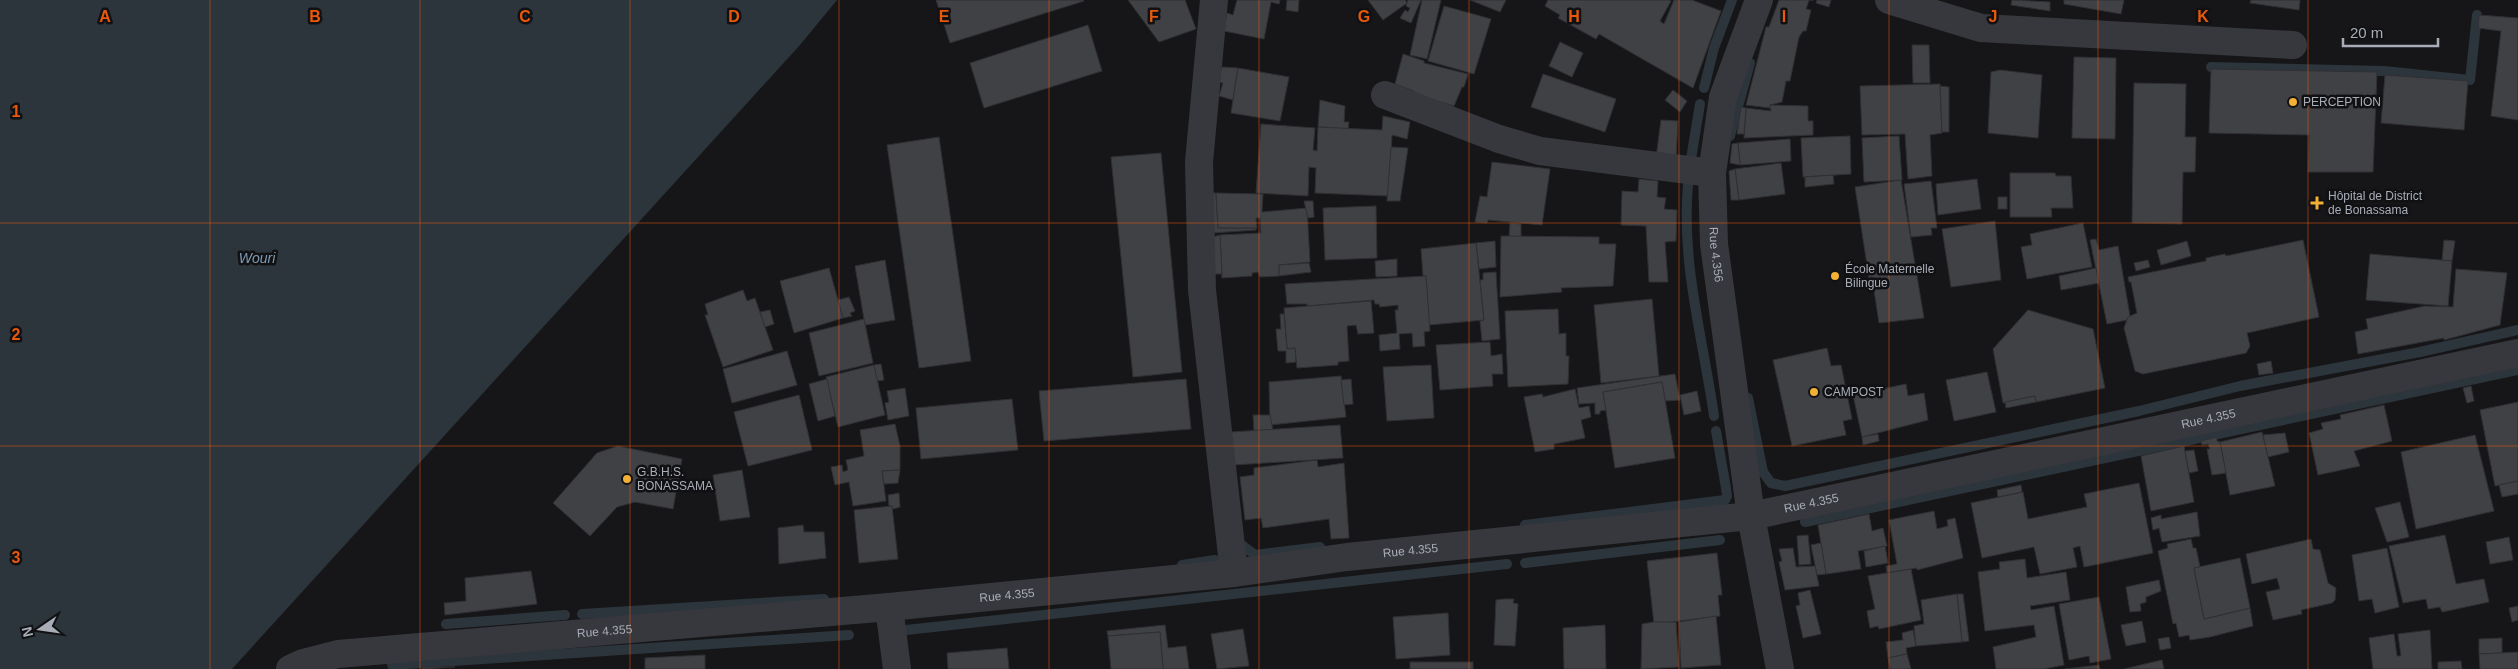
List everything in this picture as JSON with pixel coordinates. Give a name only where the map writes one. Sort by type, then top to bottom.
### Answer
[{"type":"street","points":[[1214,0],[1199,162],[1202,280],[1234,573]]},
{"type":"street","name":"Rue 4.356","points":[[1759,0],[1723,97],[1712,173],[1714,244],[1751,516],[1780,669]]},
{"type":"street","points":[[1889,0],[1981,28],[2293,45]]},
{"type":"street","points":[[1385,95],[1499,139],[1540,151],[1712,173]]},
{"type":"street","name":"Rue 4.355","points":[[290,669],[303,663],[338,654],[889,607],[1234,573],[1347,557],[1751,516],[2518,353]]},
{"type":"street","points":[[889,607],[897,669]]},
{"type":"water","name":"Wouri","points":[[0,0],[837,0],[800,45],[232,669],[0,669]]},
{"type":"building","points":[[936,0],[1083,0],[1084,1],[950,43]]},
{"type":"building","points":[[1128,0],[1185,0],[1196,29],[1159,42]]},
{"type":"building","points":[[1237,0],[1280,0],[1279,4],[1271,2],[1264,39],[1224,31],[1227,13],[1233,15]]},
{"type":"building","points":[[1287,0],[1299,0],[1298,12],[1286,10]]},
{"type":"building","points":[[1368,0],[1405,0],[1407,3],[1383,20]]},
{"type":"building","points":[[1408,0],[1421,0],[1411,23],[1400,18],[1405,10],[1408,12],[1410,8],[1406,6]]},
{"type":"building","points":[[1422,0],[1441,0],[1427,59],[1410,55]]},
{"type":"building","points":[[1470,0],[1506,0],[1500,12]]},
{"type":"building","points":[[1548,0],[1669,0],[1671,1],[1660,21],[1664,24],[1674,0],[1692,0],[1721,11],[1693,88],[1599,34],[1596,39],[1558,18],[1560,15],[1545,6]]},
{"type":"building","points":[[1779,0],[1809,0],[1806,9],[1811,10],[1806,31],[1803,31],[1799,37],[1790,81],[1786,81],[1782,102],[1770,105],[1770,108],[1746,105],[1766,27],[1769,27]]},
{"type":"building","points":[[1817,0],[1831,0],[1829,7],[1816,3]]},
{"type":"building","points":[[2012,0],[2050,2],[2050,11],[2011,5]]},
{"type":"building","points":[[2064,0],[2124,0],[2121,14],[2064,4]]},
{"type":"building","points":[[2251,0],[2300,0],[2299,10],[2250,3]]},
{"type":"building","points":[[1444,6],[1491,19],[1474,74],[1428,61]]},
{"type":"building","points":[[2479,15],[2518,18],[2518,120],[2491,116],[2501,31],[2478,28]]},
{"type":"building","points":[[1088,25],[1102,71],[984,108],[970,63]]},
{"type":"building","points":[[1560,42],[1583,53],[1572,77],[1549,66]]},
{"type":"building","points":[[1912,45],[1929,45],[1930,83],[1913,83]]},
{"type":"building","points":[[1403,54],[1424,61],[1424,63],[1468,74],[1464,87],[1462,87],[1454,106],[1414,94],[1414,91],[1395,84]]},
{"type":"building","points":[[2074,57],[2116,58],[2115,139],[2072,138]]},
{"type":"building","points":[[1222,67],[1238,68],[1233,100],[1219,96],[1223,83],[1218,82]]},
{"type":"building","points":[[1238,68],[1289,77],[1280,121],[1231,113]]},
{"type":"building","name":"PERCEPTION","points":[[2211,69],[2377,72],[2373,172],[2308,172],[2309,135],[2209,133]]},
{"type":"building","points":[[2000,70],[2042,75],[2038,138],[1988,133],[1991,72]]},
{"type":"building","points":[[1543,74],[1616,99],[1605,132],[1531,107]]},
{"type":"building","points":[[2385,75],[2468,81],[2464,130],[2381,123]]},
{"type":"building","points":[[2134,83],[2186,84],[2185,137],[2196,137],[2195,172],[2183,172],[2182,224],[2132,223]]},
{"type":"building","points":[[1940,84],[1942,133],[1930,135],[1932,176],[1908,179],[1905,134],[1862,135],[1860,86]]},
{"type":"building","points":[[1940,86],[1949,87],[1949,132],[1942,132]]},
{"type":"building","points":[[1673,90],[1687,101],[1680,112],[1665,100]]},
{"type":"building","points":[[1320,100],[1345,106],[1344,122],[1349,122],[1348,129],[1318,127]]},
{"type":"building","points":[[1770,105],[1808,106],[1808,121],[1813,121],[1813,135],[1744,138],[1746,108],[1771,111]]},
{"type":"building","points":[[1741,107],[1746,108],[1744,134],[1737,134]]},
{"type":"building","points":[[1383,116],[1410,122],[1407,139],[1392,135],[1389,196],[1315,193],[1316,168],[1309,167],[1308,196],[1256,193],[1261,124],[1315,128],[1313,150],[1317,151],[1318,127],[1382,130]]},
{"type":"building","points":[[1661,120],[1678,121],[1676,159],[1656,158]]},
{"type":"building","points":[[1850,136],[1851,174],[1803,177],[1801,138]]},
{"type":"building","points":[[1899,136],[1902,180],[1864,182],[1862,138]]},
{"type":"building","points":[[939,137],[971,361],[919,368],[887,145]]},
{"type":"building","points":[[1790,139],[1791,161],[1740,165],[1738,143]]},
{"type":"building","points":[[1738,143],[1740,165],[1730,163],[1732,144]]},
{"type":"building","points":[[1391,147],[1408,148],[1400,201],[1387,201]]},
{"type":"building","points":[[1161,153],[1182,372],[1133,377],[1111,157]]},
{"type":"building","points":[[1492,162],[1550,169],[1542,225],[1488,220],[1487,223],[1475,222],[1480,196],[1487,197]]},
{"type":"building","points":[[1781,163],[1785,194],[1739,200],[1735,169]]},
{"type":"building","points":[[1735,169],[1739,200],[1731,200],[1729,171]]},
{"type":"building","points":[[2010,173],[2055,173],[2056,176],[2071,176],[2073,208],[2051,208],[2052,217],[2010,217]]},
{"type":"building","points":[[1833,175],[1834,184],[1805,187],[1805,177]]},
{"type":"building","points":[[1639,179],[1658,181],[1657,197],[1666,198],[1664,209],[1677,210],[1676,241],[1665,242],[1668,282],[1649,282],[1646,226],[1621,225],[1622,191],[1638,192]]},
{"type":"building","points":[[1977,179],[1981,209],[1938,215],[1936,184]]},
{"type":"building","points":[[1901,180],[1924,318],[1879,323],[1872,277],[1869,278],[1855,187]]},
{"type":"building","points":[[1931,181],[1937,228],[1931,228],[1932,235],[1911,237],[1904,184]]},
{"type":"building","points":[[1209,193],[1216,193],[1218,228],[1256,228],[1256,230],[1212,233]]},
{"type":"building","points":[[1216,193],[1263,194],[1262,212],[1307,208],[1310,262],[1279,265],[1279,276],[1260,277],[1258,272],[1252,273],[1252,276],[1222,278],[1220,235],[1261,233],[1260,218],[1256,218],[1257,228],[1218,228]]},
{"type":"building","points":[[1998,197],[2007,197],[2007,209],[1998,209]]},
{"type":"building","points":[[1304,201],[1313,201],[1314,217],[1308,218]]},
{"type":"building","points":[[1376,206],[1377,258],[1325,260],[1323,208]]},
{"type":"building","points":[[1995,221],[2001,280],[1951,287],[1942,229]]},
{"type":"building","points":[[1510,223],[1521,224],[1521,237],[1509,237]]},
{"type":"building","points":[[2083,223],[2092,267],[2027,279],[2021,247],[2032,245],[2030,234]]},
{"type":"building","points":[[1220,235],[1222,274],[1214,274],[1213,237]]},
{"type":"building","points":[[1501,236],[1599,237],[1599,244],[1616,244],[1613,286],[1561,288],[1562,292],[1500,297]]},
{"type":"building","points":[[2096,239],[2099,250],[2118,246],[2130,316],[2127,320],[2107,324],[2090,240]]},
{"type":"building","points":[[2303,240],[2319,317],[2247,333],[2250,346],[2246,353],[2143,374],[2135,371],[2124,328],[2128,317],[2137,313],[2131,282],[2129,282],[2128,277],[2206,261],[2206,258],[2225,254],[2226,256]]},
{"type":"building","points":[[2444,240],[2455,241],[2452,261],[2442,260]]},
{"type":"building","points":[[1495,241],[1496,267],[1479,269],[1476,243]]},
{"type":"building","points":[[2187,241],[2191,256],[2161,265],[2157,250]]},
{"type":"building","points":[[1476,243],[1484,320],[1429,325],[1426,276],[1423,276],[1421,249]]},
{"type":"building","points":[[2370,254],[2452,261],[2448,306],[2366,300]]},
{"type":"building","points":[[1397,259],[1397,276],[1376,277],[1375,261]]},
{"type":"building","points":[[885,260],[895,320],[865,325],[855,266]]},
{"type":"building","points":[[2148,260],[2150,267],[2136,271],[2134,263]]},
{"type":"building","points":[[1309,263],[1311,272],[1279,276],[1279,265]]},
{"type":"building","points":[[829,268],[843,318],[794,333],[780,281]]},
{"type":"building","points":[[2096,268],[2099,283],[2061,290],[2059,276]]},
{"type":"building","points":[[2456,269],[2507,273],[2500,325],[2444,340],[2444,338],[2358,354],[2355,332],[2368,329],[2366,319],[2425,306],[2453,307]]},
{"type":"building","points":[[1496,272],[1500,339],[1482,341],[1480,321],[1484,320],[1480,280],[1483,280],[1483,273]]},
{"type":"building","points":[[1426,276],[1430,331],[1424,332],[1425,346],[1413,347],[1412,333],[1399,334],[1400,349],[1380,351],[1379,335],[1397,333],[1395,310],[1398,310],[1398,305],[1380,307],[1379,304],[1375,304],[1374,300],[1307,306],[1307,304],[1287,304],[1285,284]]},
{"type":"building","points":[[743,290],[747,301],[755,298],[773,350],[723,367],[705,315],[708,315],[705,304]]},
{"type":"building","points":[[849,297],[855,311],[850,313],[852,316],[843,318],[838,300]]},
{"type":"building","points":[[1652,299],[1659,376],[1601,383],[1594,305]]},
{"type":"building","points":[[1371,301],[1374,333],[1358,334],[1356,325],[1347,326],[1349,361],[1338,362],[1338,365],[1297,368],[1295,348],[1287,349],[1284,308]]},
{"type":"building","points":[[1558,309],[1559,334],[1566,333],[1566,356],[1569,356],[1568,384],[1508,387],[1505,311]]},
{"type":"building","points":[[770,310],[774,324],[765,327],[760,312]]},
{"type":"building","points":[[2028,310],[2093,329],[2105,388],[2036,402],[2035,396],[2003,403],[1993,349]]},
{"type":"building","points":[[1280,314],[1284,314],[1287,349],[1295,348],[1296,362],[1286,363],[1286,351],[1278,351],[1276,329],[1281,329]]},
{"type":"building","points":[[864,319],[873,363],[819,376],[809,333]]},
{"type":"building","points":[[1490,342],[1491,356],[1502,354],[1503,374],[1492,374],[1493,386],[1440,390],[1436,345]]},
{"type":"building","name":"CAMPOST","points":[[1827,348],[1831,366],[1841,365],[1852,419],[1843,421],[1846,435],[1792,446],[1773,360]]},
{"type":"building","points":[[787,351],[797,385],[732,403],[723,369]]},
{"type":"building","points":[[2271,361],[2273,373],[2259,375],[2257,364]]},
{"type":"building","points":[[881,364],[884,380],[877,381],[874,365]]},
{"type":"building","points":[[874,365],[885,415],[838,427],[826,377]]},
{"type":"building","points":[[1431,365],[1434,418],[1387,421],[1383,367]]},
{"type":"building","points":[[1987,372],[1996,412],[1954,421],[1946,380]]},
{"type":"building","points":[[1675,374],[1680,400],[1665,401],[1662,382],[1603,392],[1606,410],[1600,411],[1600,414],[1595,414],[1595,403],[1579,404],[1577,388]]},
{"type":"building","points":[[1341,376],[1346,417],[1270,425],[1269,382]]},
{"type":"building","points":[[827,379],[835,416],[818,421],[809,384]]},
{"type":"building","points":[[1186,379],[1191,429],[1044,441],[1039,391]]},
{"type":"building","points":[[1351,379],[1353,404],[1344,405],[1341,380]]},
{"type":"building","points":[[1662,382],[1675,458],[1615,468],[1603,392]]},
{"type":"building","points":[[1906,384],[1908,396],[1924,393],[1928,420],[1862,437],[1853,395]]},
{"type":"building","points":[[2471,386],[2474,401],[2467,403],[2463,388]]},
{"type":"building","points":[[905,388],[909,416],[888,420],[885,403],[889,402],[887,391]]},
{"type":"building","points":[[1575,389],[1579,408],[1589,406],[1591,417],[1581,420],[1585,438],[1554,444],[1554,449],[1535,452],[1524,397],[1542,394],[1543,397]]},
{"type":"building","points":[[1697,391],[1701,411],[1684,415],[1680,395]]},
{"type":"building","points":[[799,395],[812,450],[748,466],[734,412]]},
{"type":"building","points":[[2035,396],[2036,402],[2006,408],[2005,402]]},
{"type":"building","points":[[1012,399],[1018,450],[921,459],[916,408]]},
{"type":"building","points":[[2518,402],[2518,481],[2495,486],[2480,410]]},
{"type":"building","points":[[2384,405],[2392,441],[2354,451],[2360,466],[2318,475],[2309,433],[2323,429],[2321,423],[2341,419],[2340,415]]},
{"type":"building","points":[[1253,415],[1270,415],[1273,430],[1254,431]]},
{"type":"building","points":[[895,424],[900,446],[900,470],[882,471],[886,501],[853,506],[849,482],[835,485],[831,467],[842,465],[843,472],[848,470],[846,460],[864,456],[860,430]]},
{"type":"building","points":[[1340,425],[1343,458],[1234,465],[1231,432]]},
{"type":"building","points":[[2262,432],[2275,486],[2230,495],[2220,442]]},
{"type":"building","points":[[2285,433],[2289,452],[2268,457],[2263,435]]},
{"type":"building","points":[[1878,434],[1879,441],[1863,445],[1862,437]]},
{"type":"building","points":[[2475,435],[2494,511],[2416,529],[2401,452]]},
{"type":"building","points":[[2217,437],[2217,441],[2220,442],[2226,473],[2212,475],[2207,449],[2210,449],[2208,444],[2202,445],[2201,441]]},
{"type":"building","points":[[618,446],[682,459],[673,509],[635,502],[617,507],[590,536],[553,503],[597,453]]},
{"type":"building","points":[[2184,446],[2194,502],[2151,511],[2141,456]]},
{"type":"building","points":[[2194,450],[2198,471],[2189,473],[2185,451]]},
{"type":"building","points":[[1317,460],[1318,467],[1344,463],[1349,538],[1331,539],[1329,519],[1263,528],[1261,518],[1245,520],[1240,477],[1254,475],[1254,468]]},
{"type":"building","points":[[742,470],[750,517],[720,521],[713,475]]},
{"type":"building","points":[[900,470],[898,483],[884,484],[882,471]]},
{"type":"building","points":[[2518,481],[2518,494],[2502,497],[2499,485]]},
{"type":"building","points":[[2139,483],[2153,553],[2084,567],[2080,546],[2073,548],[2077,567],[2040,574],[2034,547],[1982,558],[1971,503],[2023,492],[2028,519],[2087,507],[2084,494]]},
{"type":"building","points":[[2021,485],[2022,492],[1998,497],[1997,490]]},
{"type":"building","points":[[899,493],[900,507],[893,509],[892,506],[889,506],[888,495]]},
{"type":"building","points":[[2400,502],[2409,537],[2387,542],[2375,508]]},
{"type":"building","points":[[892,506],[898,559],[859,563],[854,510]]},
{"type":"building","points":[[1934,511],[1937,529],[1948,526],[1947,520],[1955,518],[1963,558],[1917,570],[1917,568],[1887,573],[1886,566],[1897,564],[1889,520]]},
{"type":"building","points":[[2197,512],[2200,536],[2162,542],[2159,528],[2153,530],[2151,518],[2161,515],[2161,519]]},
{"type":"building","points":[[1869,514],[1872,531],[1883,528],[1887,546],[1858,551],[1861,569],[1826,574],[1818,525]]},
{"type":"building","points":[[803,525],[804,532],[824,532],[826,558],[779,564],[778,528]]},
{"type":"building","points":[[1808,535],[1811,564],[1799,565],[1797,536]]},
{"type":"building","points":[[2445,535],[2456,584],[2484,579],[2489,602],[2442,612],[2440,607],[2428,609],[2426,599],[2403,603],[2389,546]]},
{"type":"building","points":[[2509,537],[2513,560],[2490,564],[2486,542]]},
{"type":"building","points":[[2191,539],[2193,548],[2196,548],[2200,567],[2194,568],[2204,619],[2250,608],[2253,626],[2190,640],[2189,635],[2179,637],[2176,623],[2173,624],[2158,551],[2168,548],[2167,544]]},
{"type":"building","points":[[2311,539],[2313,549],[2320,550],[2328,583],[2336,588],[2335,600],[2332,603],[2301,610],[2302,614],[2273,620],[2266,592],[2280,589],[2277,578],[2252,584],[2246,554]]},
{"type":"building","points":[[1821,543],[1826,574],[1817,575],[1811,545]]},
{"type":"building","points":[[1885,546],[1888,563],[1866,567],[1864,551]]},
{"type":"building","points":[[1793,548],[1796,567],[1815,566],[1819,586],[1785,590],[1779,562],[1782,561],[1779,549]]},
{"type":"building","points":[[2387,548],[2399,607],[2375,613],[2372,599],[2359,601],[2352,555]]},
{"type":"building","points":[[1717,553],[1722,595],[1718,595],[1720,616],[1654,624],[1647,561]]},
{"type":"building","points":[[2240,558],[2250,608],[2204,619],[2194,568]]},
{"type":"building","points":[[2025,559],[2027,578],[2066,572],[2070,600],[2030,606],[2031,610],[2054,606],[2064,665],[2044,669],[1996,669],[1993,647],[2036,637],[2034,625],[1985,631],[1978,572],[2000,569],[1999,562]]},
{"type":"building","points":[[1911,569],[1921,620],[1879,629],[1878,626],[1870,628],[1867,611],[1875,609],[1868,576]]},
{"type":"building","points":[[531,571],[537,604],[445,615],[444,603],[466,601],[465,578]]},
{"type":"building","points":[[2159,580],[2161,591],[2146,597],[2146,602],[2140,604],[2141,611],[2130,612],[2126,587]]},
{"type":"building","points":[[1810,590],[1821,634],[1803,638],[1796,606],[1800,605],[1798,593]]},
{"type":"building","points":[[1957,594],[1963,594],[1969,641],[1962,642]]},
{"type":"building","points":[[1957,594],[1962,642],[1916,646],[1914,626],[1924,624],[1921,600]]},
{"type":"building","points":[[2099,597],[2111,659],[2090,663],[2089,656],[2069,660],[2059,604]]},
{"type":"building","points":[[1514,599],[1513,603],[1518,604],[1515,646],[1494,645],[1496,600]]},
{"type":"building","points":[[2518,606],[2518,620],[2512,622],[2509,608]]},
{"type":"building","points":[[1448,613],[1450,655],[1396,659],[1393,617]]},
{"type":"building","points":[[1716,616],[1721,665],[1681,668],[1679,622]]},
{"type":"building","points":[[2142,621],[2146,642],[2126,646],[2121,625]]},
{"type":"building","points":[[1676,622],[1679,667],[1641,669],[1642,624]]},
{"type":"building","points":[[1165,625],[1168,648],[1186,646],[1189,669],[1163,669],[1160,632],[1108,636],[1107,631]]},
{"type":"building","points":[[1605,625],[1606,669],[1564,669],[1563,628]]},
{"type":"building","points":[[1243,629],[1249,666],[1217,669],[1211,634]]},
{"type":"building","points":[[1913,630],[1916,646],[1906,648],[1907,654],[1888,658],[1886,642],[1903,640],[1902,633]]},
{"type":"building","points":[[2430,630],[2432,669],[2373,669],[2369,638],[2394,634],[2397,656],[2401,656],[2398,634]]},
{"type":"building","points":[[1160,632],[1163,669],[1111,669],[1108,636]]},
{"type":"building","points":[[2169,637],[2171,648],[2160,650],[2158,639]]},
{"type":"building","points":[[2502,638],[2502,653],[2479,654],[2479,639]]},
{"type":"building","points":[[1007,648],[1009,669],[948,669],[947,653]]},
{"type":"building","points":[[2518,652],[2518,669],[2480,669],[2479,654]]},
{"type":"building","points":[[1907,654],[1911,669],[1890,669],[1888,658]]},
{"type":"building","points":[[705,655],[705,669],[645,669],[645,658]]},
{"type":"building","points":[[2162,660],[2164,669],[2124,669]]},
{"type":"building","points":[[2461,661],[2462,669],[2438,669],[2438,662]]},
{"type":"building","points":[[1410,662],[1473,662],[1473,669],[1410,669]]},
{"type":"building","points":[[2099,665],[2100,669],[2065,669]]},
{"type":"building","points":[[422,667],[455,667],[422,669]]},
{"type":"waterway","points":[[1704,88],[1714,48],[1732,0]]},
{"type":"waterway","points":[[2211,67],[2384,71],[2470,80],[2477,15]]},
{"type":"waterway","points":[[1730,136],[1750,63]]},
{"type":"waterway","points":[[1690,165],[1700,104]]},
{"type":"waterway","points":[[1688,185],[1687,214],[1690,272],[1714,416]]},
{"type":"waterway","points":[[1748,398],[1763,472],[1771,483],[1785,486],[2139,411],[2240,386],[2420,352],[2518,330]]},
{"type":"waterway","points":[[1805,522],[2518,370]]},
{"type":"waterway","points":[[1525,525],[1725,500],[1727,496],[1726,488],[1716,431]]},
{"type":"waterway","points":[[1235,540],[1255,555],[1320,547]]},
{"type":"waterway","points":[[1525,563],[1720,540]]},
{"type":"waterway","points":[[1182,565],[1215,560]]},
{"type":"waterway","points":[[906,630],[1507,564]]},
{"type":"waterway","points":[[582,614],[824,599]]},
{"type":"waterway","points":[[446,624],[565,615]]},
{"type":"waterway","points":[[392,665],[849,635]]},
{"type":"place","name":"PERCEPTION","points":[[2293,102]]},
{"type":"place","name":"Hôpital de District de Bonassama","points":[[2317,203]]},
{"type":"place","name":"École Maternelle Bilingue","points":[[1835,276]]},
{"type":"place","name":"CAMPOST","points":[[1814,392]]},
{"type":"place","name":"G.B.H.S. BONASSAMA","points":[[627,479]]}]
